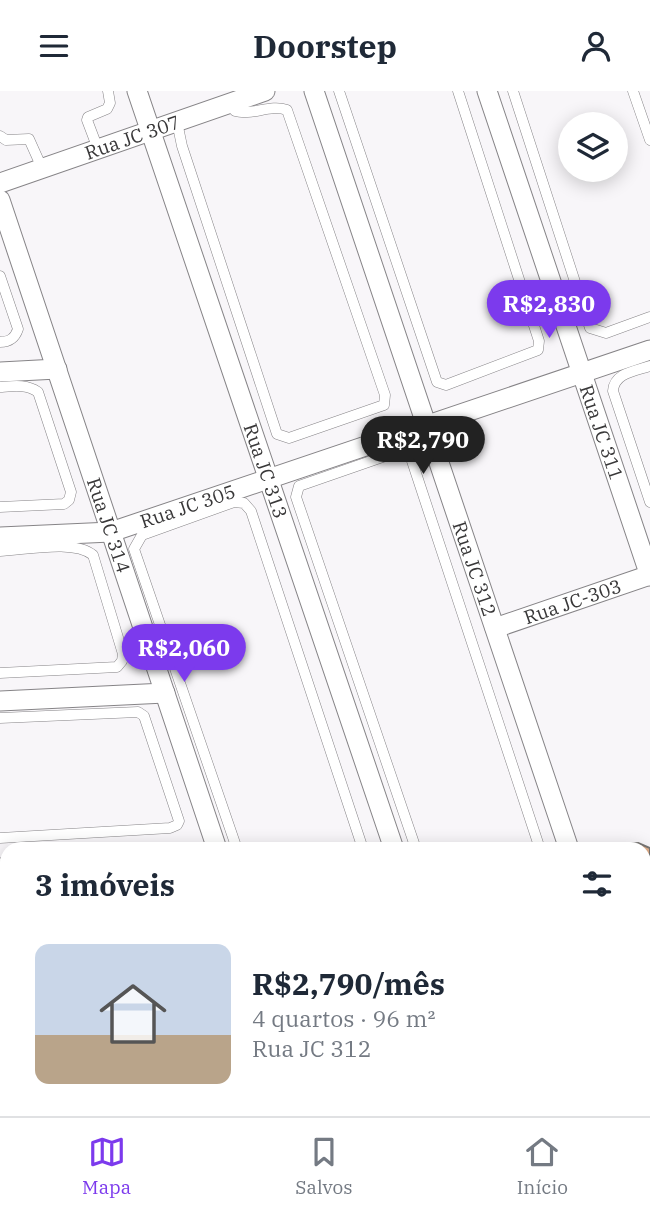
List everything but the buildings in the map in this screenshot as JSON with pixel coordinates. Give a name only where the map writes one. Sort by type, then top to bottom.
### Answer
[{"type":"street","name":"Rua JC 313","points":[[137,91],[392,842]]},
{"type":"street","name":"Rua JC 307","points":[[0,183],[265,91]]},
{"type":"street","name":"Rua JC 312","points":[[314,91],[567,842]]},
{"type":"street","name":"Rua JC 311","points":[[487,91],[650,575]]},
{"type":"street","name":"Rua JC 314","points":[[0,200],[216,842]]},
{"type":"street","name":"Rua JC 305","points":[[0,537],[111,532],[650,351]]},
{"type":"street","points":[[0,372],[57,369]]},
{"type":"street","name":"Rua JC-303","points":[[495,628],[650,575]]},
{"type":"street","points":[[0,701],[165,692]]},
{"type":"lane","points":[[97,149],[87,120],[88,117],[107,109],[110,103],[108,91]]},
{"type":"lane","points":[[339,91],[437,382],[446,384],[538,350],[539,341],[458,91]]},
{"type":"lane","points":[[513,91],[590,328],[606,333],[650,317]]},
{"type":"lane","points":[[633,91],[650,140]]},
{"type":"lane","points":[[177,121],[182,146],[277,434],[289,438],[384,405],[385,395],[288,110],[278,107],[241,113],[235,111],[229,103]]},
{"type":"lane","points":[[0,136],[6,140],[29,139],[42,168]]},
{"type":"lane","points":[[0,276],[18,329],[16,336],[7,342],[0,342]]},
{"type":"lane","points":[[650,366],[618,377],[613,382],[613,391],[650,502]]},
{"type":"lane","points":[[0,387],[31,387],[38,392],[71,492],[69,500],[64,504],[0,507]]},
{"type":"lane","points":[[414,842],[296,497],[299,486],[394,453],[404,453],[411,458],[538,842]]},
{"type":"lane","points":[[235,842],[134,549],[142,535],[234,502],[244,503],[251,511],[361,842]]},
{"type":"lane","points":[[0,551],[71,547],[86,549],[93,555],[123,654],[117,667],[0,673]]},
{"type":"lane","points":[[0,718],[138,712],[144,716],[179,821],[170,828],[0,838]]}]
